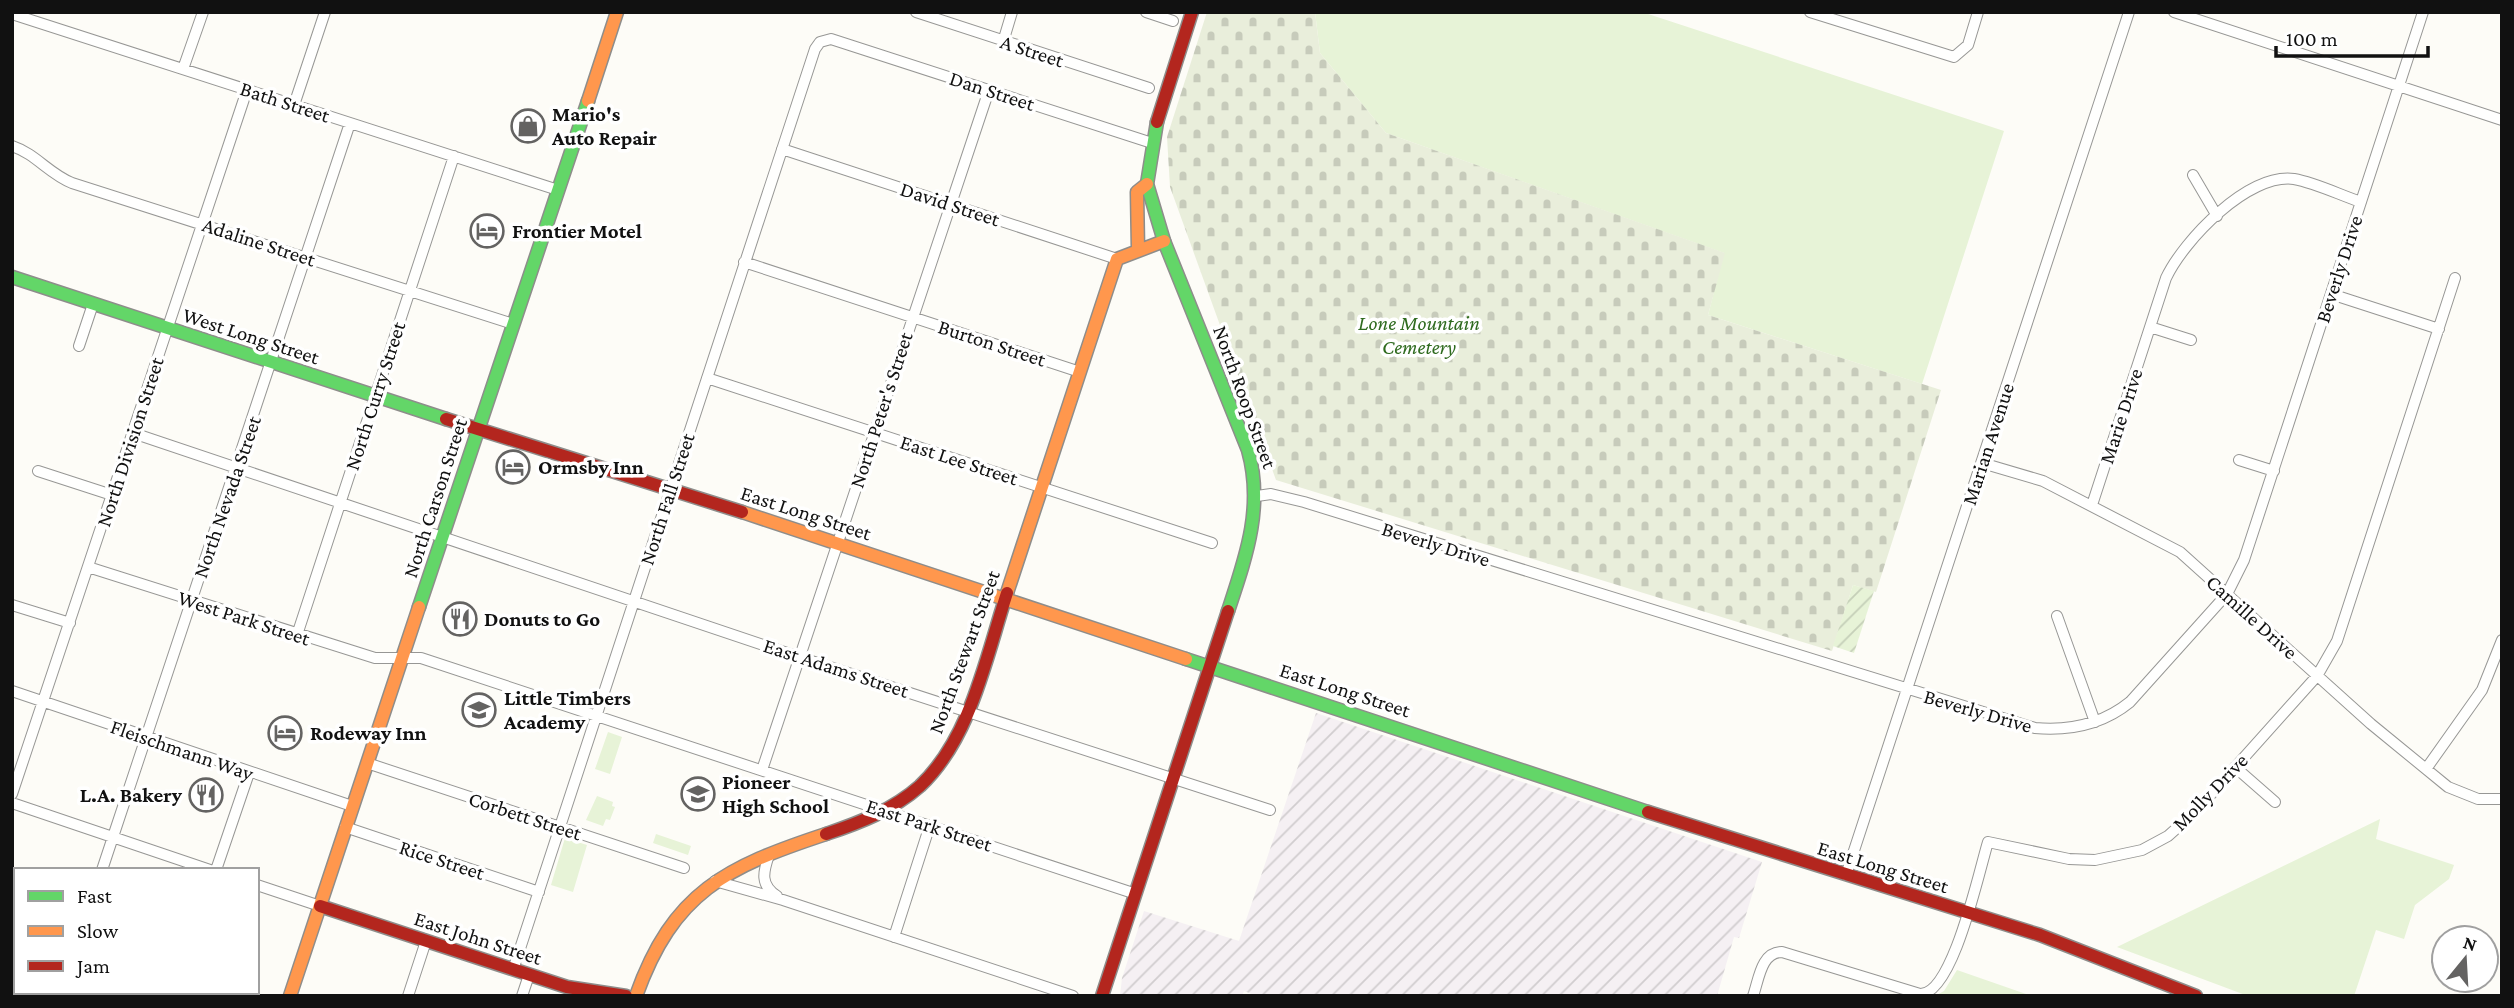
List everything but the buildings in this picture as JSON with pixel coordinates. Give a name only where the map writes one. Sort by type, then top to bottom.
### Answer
[{"type":"street","points":[[183,69],[203,12]]},
{"type":"street","points":[[294,105],[325,12]]},
{"type":"street","name":"North Carson Street","points":[[290,996],[617,12]]},
{"type":"street","name":"A Street","points":[[916,12],[1149,88]]},
{"type":"street","points":[[1003,42],[1012,12]]},
{"type":"street","points":[[1146,12],[1172,21]]},
{"type":"street","name":"North Roop Street","points":[[1102,996],[1247,554],[1258,496],[1253,463],[1164,241],[1147,184],[1152,143],[1192,12]]},
{"type":"street","points":[[1810,12],[1954,57],[1968,46],[1978,12]]},
{"type":"street","name":"Marian Avenue","points":[[1846,875],[2129,12]]},
{"type":"street","points":[[2174,12],[2502,120]]},
{"type":"street","name":"Beverly Drive","points":[[1258,496],[1271,494],[1304,502],[2035,728],[2074,728],[2095,722],[2117,712],[2130,702],[2227,594],[2244,561],[2423,12]]},
{"type":"street","name":"Bath Street","points":[[12,14],[558,190]]},
{"type":"street","name":"Dan Street","points":[[831,39],[1152,143]]},
{"type":"street","name":"North Fall Street","points":[[513,970],[815,49],[820,42],[831,39]]},
{"type":"street","name":"North Division Street","points":[[12,794],[247,90]]},
{"type":"street","name":"North Peter's Street","points":[[762,770],[989,90]]},
{"type":"street","name":"North Nevada Street","points":[[103,868],[350,123]]},
{"type":"street","name":"Adaline Street","points":[[12,146],[32,154],[57,177],[72,183],[513,324]]},
{"type":"street","name":"David Street","points":[[782,149],[1117,259]]},
{"type":"street","name":"North Curry Street","points":[[297,635],[342,501],[373,396],[454,156]]},
{"type":"street","points":[[2193,175],[2217,216]]},
{"type":"street","name":"Marie Drive","points":[[2092,505],[2173,263],[2186,245],[2217,216],[2259,184],[2293,179],[2361,202]]},
{"type":"street","points":[[1138,249],[1137,192],[1147,184]]},
{"type":"street","points":[[1117,259],[1164,241]]},
{"type":"street","name":"North Stewart Street","points":[[636,996],[650,959],[670,923],[715,881],[769,855],[869,821],[887,812],[906,799],[936,769],[954,742],[968,711],[1117,259]]},
{"type":"street","name":"Burton Street","points":[[744,262],[1080,372]]},
{"type":"street","name":"West Long Street","points":[[12,277],[479,429]]},
{"type":"street","name":"Molly Drive","points":[[1754,996],[1765,960],[1774,952],[1782,952],[1920,994],[1930,992],[1939,984],[1954,955],[1988,842],[2069,859],[2095,860],[2142,850],[2180,826],[2317,676],[2337,641],[2455,278]]},
{"type":"street","points":[[2331,294],[2438,329]]},
{"type":"street","points":[[79,346],[93,304]]},
{"type":"street","points":[[2150,327],[2191,340]]},
{"type":"street","name":"East Lee Street","points":[[707,378],[1212,543]]},
{"type":"street","name":"East Long Street","points":[[479,429],[670,488],[1846,875],[2039,935],[2195,996]]},
{"type":"street","name":"East Adams Street","points":[[133,433],[342,501],[799,657],[1270,810]]},
{"type":"street","points":[[2239,460],[2274,471]]},
{"type":"street","name":"Camille Drive","points":[[1982,463],[2043,481],[2180,552],[2317,676],[2448,787],[2478,799],[2502,799]]},
{"type":"street","points":[[38,471],[112,495]]},
{"type":"street","name":"West Park Street","points":[[88,567],[375,658],[402,657]]},
{"type":"street","points":[[12,605],[70,623]]},
{"type":"street","points":[[2057,616],[2095,722]]},
{"type":"street","points":[[2426,769],[2482,690],[2502,640]]},
{"type":"street","name":"East Park Street","points":[[402,657],[421,657],[1136,894]]},
{"type":"street","name":"Fleischmann Way","points":[[12,691],[352,806]]},
{"type":"street","name":"Corbett Street","points":[[367,763],[684,868]]},
{"type":"street","points":[[2235,767],[2275,802]]},
{"type":"street","points":[[217,868],[249,773]]},
{"type":"street","points":[[12,803],[204,868]]},
{"type":"street","points":[[894,937],[930,825]]},
{"type":"street","name":"Rice Street","points":[[345,827],[539,892]]},
{"type":"street","points":[[769,855],[763,873],[764,883],[783,900]]},
{"type":"street","points":[[715,881],[783,900],[1073,996]]},
{"type":"street","points":[[259,886],[320,906]]},
{"type":"street","name":"East John Street","points":[[320,906],[582,991],[626,996]]},
{"type":"street","points":[[408,996],[426,941]]},
{"type":"street","points":[[522,996],[529,975]]},
{"type":"shaded area","points":[[1316,713],[1762,862],[1739,938],[1734,937],[1717,996],[1257,996],[1244,991],[1242,996],[1120,996],[1122,978],[1144,911],[1239,941]]},
{"type":"green space","name":"Lone Mountain Cemetery","points":[[1207,12],[1315,12],[1320,53],[1386,133],[1725,253],[1708,315],[1941,390],[1876,592],[1853,585],[1832,651],[1276,480],[1170,187],[1167,137]]},
{"type":"green space","points":[[1315,12],[1642,12],[2004,131],[1922,384],[1708,315],[1724,253],[1386,133],[1320,53]]},
{"type":"green space","points":[[1853,585],[1874,591],[1854,653],[1833,646]]},
{"type":"green space","points":[[608,732],[622,737],[610,774],[595,769]]},
{"type":"green space","points":[[597,796],[613,802],[612,806],[615,807],[610,820],[606,819],[603,826],[586,820]]},
{"type":"green space","points":[[2380,819],[2376,839],[2454,865],[2449,879],[2415,905],[2404,939],[2376,930],[2354,996],[2248,996],[2117,947]]},
{"type":"green space","points":[[656,834],[691,846],[688,855],[653,843]]},
{"type":"green space","points":[[565,838],[587,845],[573,892],[551,885]]},
{"type":"green space","points":[[1957,970],[2026,994],[1935,996],[1944,991]]},
{"type":"traffic: fast","points":[[419,607],[588,101]]},
{"type":"traffic: fast","points":[[1157,122],[1147,184],[1164,241],[1248,450],[1252,471],[1254,492],[1251,532],[1228,611]]},
{"type":"traffic: fast","points":[[12,277],[446,419]]},
{"type":"traffic: fast","points":[[1186,659],[1648,812]]},
{"type":"traffic: slow","points":[[588,101],[617,12]]},
{"type":"traffic: slow","points":[[1138,249],[1137,192],[1147,184]]},
{"type":"traffic: slow","points":[[1007,593],[1117,259],[1164,241]]},
{"type":"traffic: slow","points":[[742,512],[1186,659]]},
{"type":"traffic: slow","points":[[290,996],[419,607]]},
{"type":"traffic: slow","points":[[636,996],[667,931],[707,888],[759,859],[826,834]]},
{"type":"traffic: jam","points":[[1157,122],[1192,12]]},
{"type":"traffic: jam","points":[[446,419],[742,512]]},
{"type":"traffic: jam","points":[[826,834],[899,802],[910,795],[938,767],[952,745],[975,695],[1007,593]]},
{"type":"traffic: jam","points":[[1102,996],[1228,611]]},
{"type":"traffic: jam","points":[[1648,812],[2040,935],[2196,996]]},
{"type":"traffic: jam","points":[[320,906],[567,987],[626,996]]},
{"type":"place","name":"Mario's Auto Repair","points":[[528,126]]},
{"type":"place","name":"Frontier Motel","points":[[487,231]]},
{"type":"place","name":"Ormsby Inn","points":[[513,467]]},
{"type":"place","name":"Donuts to Go","points":[[460,619]]},
{"type":"place","name":"Little Timbers Academy","points":[[479,710]]},
{"type":"place","name":"Rodeway Inn","points":[[285,733]]},
{"type":"place","name":"Pioneer High School","points":[[698,794]]},
{"type":"place","name":"L.A. Bakery","points":[[206,795]]}]
